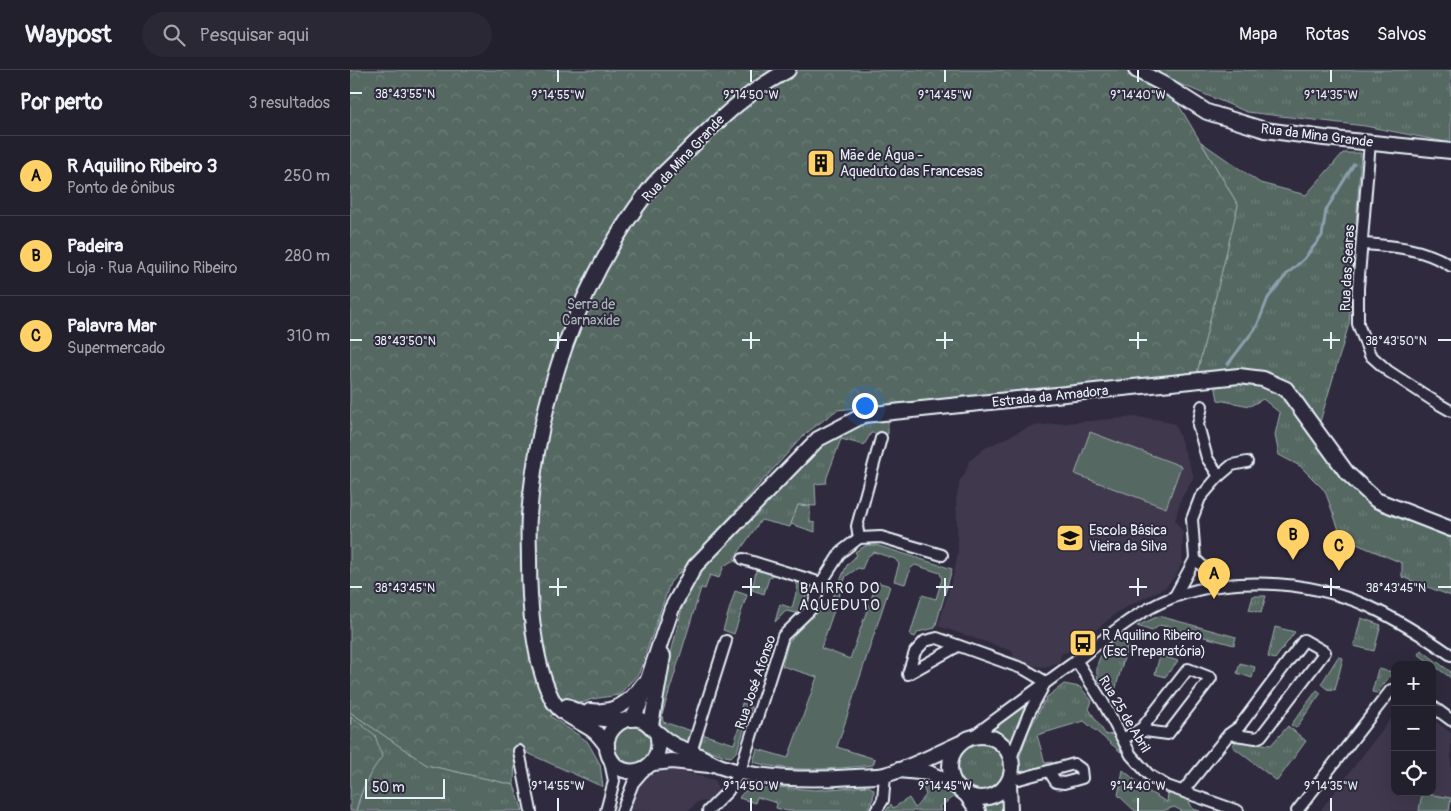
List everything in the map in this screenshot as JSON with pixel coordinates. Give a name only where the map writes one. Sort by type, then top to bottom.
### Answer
[{"type":"street","name":"Rua da Mina Grande","points":[[608,751],[595,732],[565,714],[551,699],[542,673],[534,631],[529,581],[528,517],[536,452],[550,393],[567,339],[602,260],[650,189],[726,113],[752,93],[788,70]]},
{"type":"street","name":"Rua da Mina Grande","points":[[1136,70],[1163,84],[1207,112],[1265,130],[1451,151]]},
{"type":"street","name":"Rua das Searas","points":[[1370,142],[1357,306],[1358,324],[1370,355],[1388,371],[1437,404],[1451,411]]},
{"type":"street","points":[[1362,244],[1399,247],[1428,255],[1451,266]]},
{"type":"street","name":"Estrada da Amadora","points":[[627,720],[639,706],[672,608],[695,566],[818,439],[864,415],[1239,376],[1263,379],[1286,389],[1347,473],[1376,500],[1451,529]]},
{"type":"street","points":[[1202,406],[1198,425],[1207,458],[1219,476]]},
{"type":"street","points":[[881,438],[857,526],[859,538],[881,537],[942,556]]},
{"type":"street","points":[[1175,596],[1196,559],[1192,519],[1200,498],[1219,476],[1232,465],[1247,462]]},
{"type":"street","name":"Rua José Afonso","points":[[708,811],[728,791],[740,772],[783,636],[812,608],[821,582],[841,552],[859,538]]},
{"type":"street","points":[[742,559],[821,582]]},
{"type":"street","points":[[1196,559],[1222,585]]},
{"type":"street","points":[[978,811],[951,776],[950,764],[954,752],[967,740],[1119,628],[1149,608],[1175,596],[1222,585],[1289,585],[1308,587],[1369,607],[1400,622],[1451,655]]},
{"type":"street","name":"Estrada da Amadora","points":[[654,729],[672,608]]},
{"type":"street","points":[[958,646],[908,674],[915,652],[925,641],[937,638],[1024,669],[1046,682]]},
{"type":"street","points":[[1183,791],[1229,734],[1239,726],[1304,640],[1325,652],[1261,736],[1256,738],[1229,734]]},
{"type":"street","points":[[691,752],[726,641]]},
{"type":"street","name":"Rua 25 de Abril","points":[[1076,660],[1104,704],[1131,755],[1148,775],[1167,786],[1238,811]]},
{"type":"street","points":[[1124,739],[1142,728],[1188,670],[1211,678],[1168,734],[1145,732],[1142,728]]},
{"type":"street","name":"Rua da Mina Grande","points":[[542,673],[569,708]]},
{"type":"street","points":[[569,708],[593,712],[615,709],[634,698],[649,676]]},
{"type":"street","points":[[1011,758],[1030,713],[1046,682]]},
{"type":"street","points":[[1297,811],[1391,690]]},
{"type":"street","points":[[569,708],[595,718],[642,720],[674,745],[719,766]]},
{"type":"street","points":[[1436,709],[1451,720]]},
{"type":"street","points":[[606,811],[614,781],[608,751],[608,736],[613,727],[627,720]]},
{"type":"street","points":[[622,811],[632,783],[658,754],[660,743],[654,729]]},
{"type":"street","points":[[608,751],[616,764],[624,770],[635,771],[672,761],[719,766],[740,772],[815,780],[884,775],[967,740],[984,736],[996,739],[1006,747],[1011,758],[1010,811]]},
{"type":"street","points":[[519,751],[531,811]]},
{"type":"street","points":[[898,770],[929,773],[978,798],[990,797],[1001,791],[1010,779]]},
{"type":"street","points":[[1010,779],[1019,779],[1049,771]]},
{"type":"street","points":[[876,811],[883,800],[884,775]]},
{"type":"shaded area","name":"Escola Básica Vieira da Silva","points":[[1134,417],[1156,419],[1175,424],[1194,477],[1181,499],[1175,521],[1183,532],[1182,563],[1177,574],[1166,587],[1119,611],[1069,652],[1062,653],[1059,662],[1047,667],[1035,666],[1014,659],[1012,651],[938,626],[954,573],[958,552],[956,501],[960,480],[965,474],[969,461],[985,448],[1031,426]]},
{"type":"shaded area","points":[[1391,718],[1391,796],[1436,796],[1436,721],[1451,733],[1451,811],[1320,811]]},
{"type":"shaded area","points":[[668,768],[715,780],[718,790],[708,801],[697,802],[689,811],[628,811],[633,795],[645,778]]},
{"type":"green space","name":"Serra de Carnaxide","points":[[350,70],[1158,70],[1238,205],[1197,373],[837,410],[804,435],[670,583],[639,673],[619,695],[592,699],[550,716],[587,741],[600,764],[603,787],[525,752],[515,753],[514,785],[427,765],[350,712]]},
{"type":"green space","points":[[1158,70],[1451,70],[1451,143],[1365,126],[1247,112],[1161,76]]},
{"type":"green space","points":[[1201,142],[1260,183],[1306,195],[1343,153],[1361,153],[1349,324],[1317,432],[1375,504],[1451,535],[1451,596],[1402,577],[1402,563],[1342,538],[1325,491],[1300,466],[1279,455],[1275,435],[1280,413],[1263,399],[1250,406],[1218,400],[1214,379],[1197,373],[1238,205]]},
{"type":"green space","points":[[888,416],[888,434],[871,433],[864,445],[841,439],[826,483],[815,484],[816,506],[798,505],[790,527],[761,520],[734,559],[804,583],[808,589],[803,607],[796,613],[786,611],[775,622],[780,604],[792,608],[798,586],[795,582],[774,575],[769,578],[764,594],[752,590],[756,571],[754,567],[732,561],[724,566],[719,578],[710,575],[705,589],[701,588],[662,715],[663,722],[734,744],[744,710],[741,708],[742,703],[751,706],[737,751],[731,757],[725,756],[687,743],[670,734],[662,728],[659,717],[666,674],[685,596],[698,573],[820,446],[840,432]]},
{"type":"green space","points":[[1090,432],[1181,466],[1166,508],[1075,474]]},
{"type":"green space","points":[[798,505],[810,506],[810,522],[815,523],[815,532],[791,524]]},
{"type":"green space","points":[[867,545],[876,545],[952,569],[935,628],[918,632],[915,637],[910,635],[922,595],[936,599],[942,579],[940,573],[915,565],[911,568],[905,584],[894,581],[899,564],[895,559],[874,552],[867,557],[862,569],[858,568],[846,576],[821,648],[850,659],[877,582],[890,586],[837,747],[875,759],[873,765],[828,769],[798,769],[753,762],[757,749],[788,758],[817,677],[782,666],[788,643],[816,607],[829,605],[847,565],[857,555],[855,552]]},
{"type":"green space","points":[[735,591],[747,595],[734,634],[723,630]]},
{"type":"green space","points":[[1253,596],[1266,596],[1261,613],[1249,610]]},
{"type":"green space","points":[[1159,616],[1236,637],[1234,645],[1160,625],[1152,631],[1137,626]]},
{"type":"green space","points":[[1361,618],[1381,625],[1374,651],[1354,646]]},
{"type":"green space","points":[[1275,627],[1295,632],[1275,659],[1268,657]]},
{"type":"green space","points":[[1121,633],[1130,636],[1115,691],[1099,682],[1097,667],[1106,648]]},
{"type":"green space","points":[[1421,650],[1436,661],[1428,661],[1418,654]]},
{"type":"green space","points":[[1160,655],[1178,661],[1165,677],[1155,674]]},
{"type":"green space","points":[[1338,657],[1343,658],[1335,690],[1327,689],[1321,684]]},
{"type":"green space","points":[[1436,661],[1451,672],[1451,678],[1436,667]]},
{"type":"green space","points":[[1240,663],[1255,667],[1252,678],[1237,673]]},
{"type":"green space","points":[[1378,669],[1391,672],[1391,675],[1377,693],[1372,692]]},
{"type":"green space","points":[[1064,684],[1080,687],[1092,701],[1089,709],[1106,735],[1114,734],[1122,753],[1084,721],[1037,735],[1045,763],[1052,762],[1054,768],[1019,776],[1020,756],[1029,730],[1047,697]]},
{"type":"green space","points":[[1317,690],[1321,693],[1296,728],[1291,725]]},
{"type":"green space","points":[[1033,700],[1011,748],[999,735],[990,732]]},
{"type":"green space","points":[[350,712],[427,765],[514,785],[523,811],[356,811],[366,782],[382,757],[351,717],[350,725]]},
{"type":"green space","points":[[351,717],[375,735],[382,757],[366,782],[356,811],[350,811]]},
{"type":"green space","points":[[632,726],[646,731],[651,745],[646,759],[632,764],[618,759],[613,745],[618,731]]},
{"type":"green space","points":[[1288,726],[1306,741],[1277,781],[1232,746],[1236,741],[1271,745]]},
{"type":"green space","points":[[982,739],[992,741],[1001,747],[1007,756],[1009,766],[1007,776],[1001,785],[992,791],[982,793],[972,791],[963,785],[957,776],[955,766],[957,756],[963,747],[972,741]]},
{"type":"green space","points":[[1123,770],[1151,793],[1167,802],[1168,793],[1170,792],[1187,798],[1193,809],[1200,811],[1182,811],[1174,807],[1163,811],[1135,811],[1118,795]]},
{"type":"green space","points":[[921,781],[939,786],[947,790],[954,797],[939,807],[942,811],[886,811],[891,804],[893,808],[909,798],[915,808],[926,795]]},
{"type":"green space","points":[[765,786],[815,790],[869,786],[874,790],[873,799],[866,811],[787,811],[776,808],[777,803],[757,797],[755,803],[739,798],[747,790]]},
{"type":"green space","points":[[1004,794],[1006,811],[984,811],[979,802],[989,803]]},
{"type":"green space","points":[[1436,795],[1451,798],[1449,811],[1419,811],[1422,796]]},
{"type":"waterway","points":[[1228,364],[1257,326],[1268,298],[1287,274],[1304,259],[1322,236],[1326,210],[1354,164]]},
{"type":"place","name":"Mãe de Água - Aqueduto das Francesas","points":[[821,163]]},
{"type":"place","name":"Escola Básica Vieira da Silva","points":[[1070,538]]},
{"type":"place","name":"Padeira","points":[[1293,560]]},
{"type":"place","name":"Palavra Mar","points":[[1339,571]]},
{"type":"place","name":"R Aquilino Ribeiro 3","points":[[1214,599]]},
{"type":"place","name":"R Aquilino Ribeiro (Esc Preparatória)","points":[[1083,643]]},
{"type":"district","name":"BAIRRO DO AQUEDUTO","points":[[840,596]]}]
